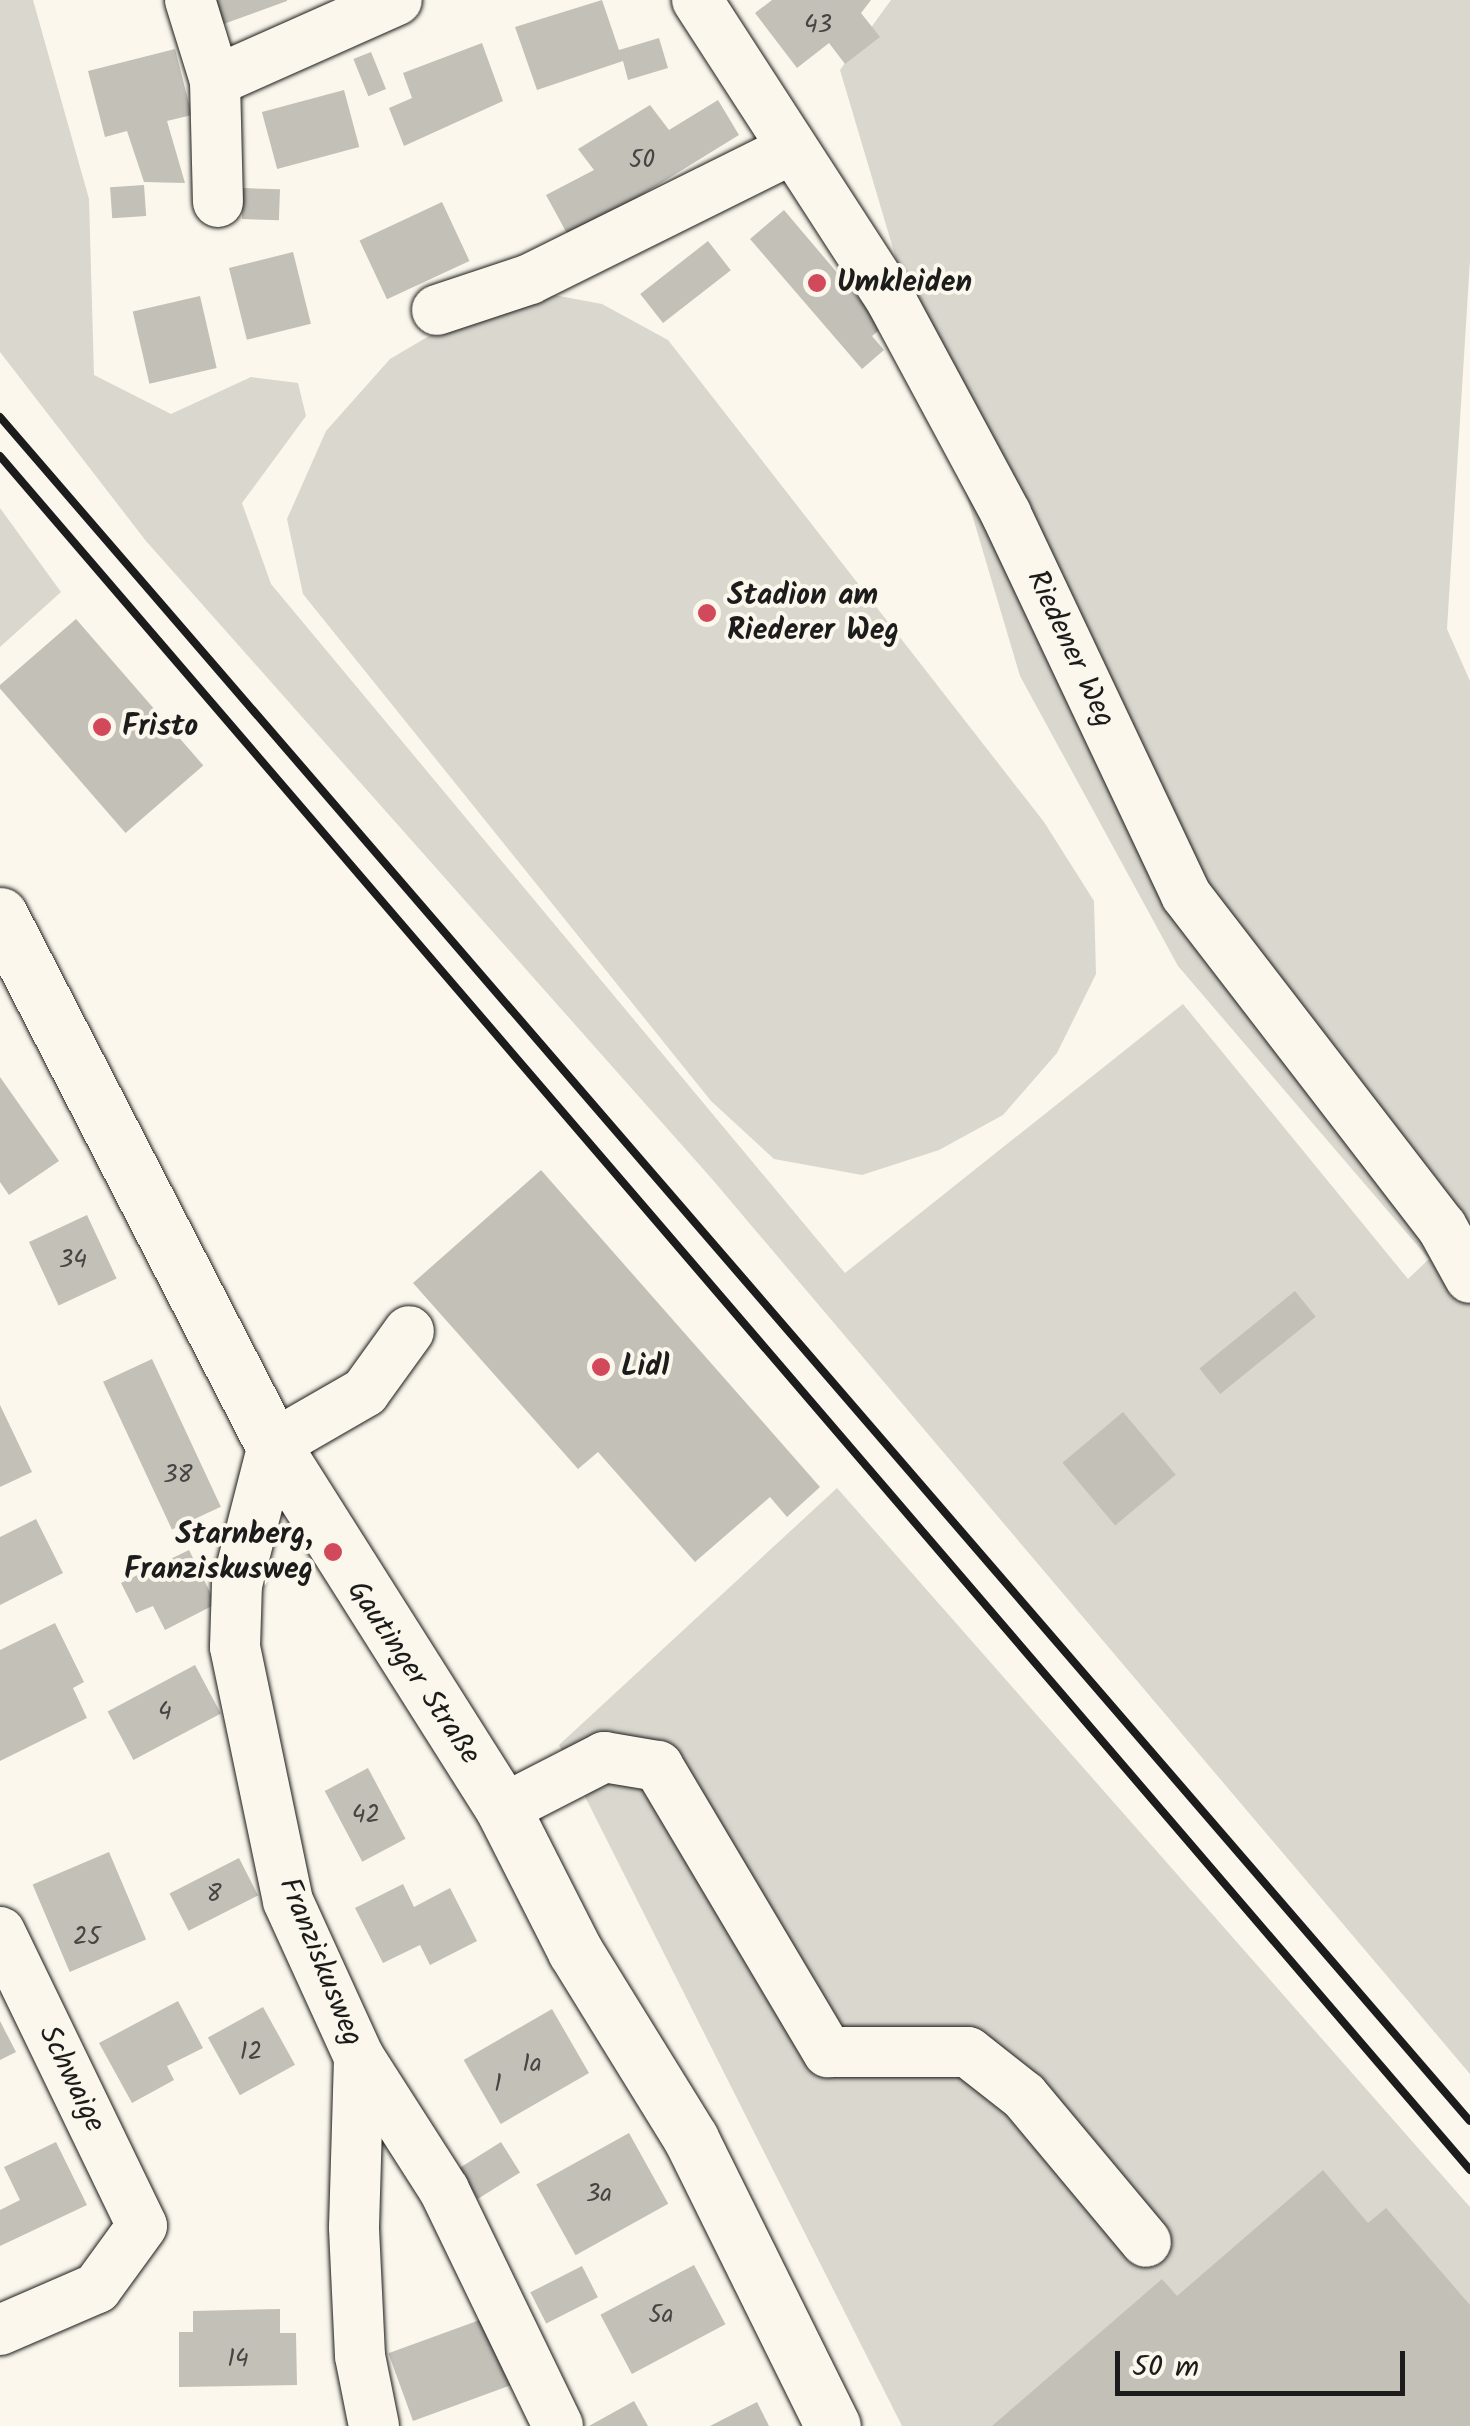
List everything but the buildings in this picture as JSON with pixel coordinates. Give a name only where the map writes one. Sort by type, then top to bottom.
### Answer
[{"type":"main road","name":"Gautinger Straße","points":[[0,915],[273,1445],[503,1809],[574,1951],[691,2139],[833,2426]]},
{"type":"street","points":[[190,0],[215,81],[218,202]]},
{"type":"street","points":[[215,81],[398,0]]},
{"type":"street","name":"Riedener Weg","points":[[697,0],[892,302],[1006,514],[1186,895],[1442,1227],[1470,1278]]},
{"type":"street","points":[[438,310],[530,278],[792,149]]},
{"type":"street","points":[[273,1445],[365,1392],[409,1332]]},
{"type":"street","name":"Franziskusweg","points":[[273,1445],[237,1585],[235,1647],[288,1901],[360,2057],[354,2227],[360,2356],[374,2426]]},
{"type":"street","points":[[503,1809],[604,1757],[658,1766],[828,2052],[968,2052],[1024,2096],[1146,2242]]},
{"type":"street","name":"Schwaige","points":[[0,1932],[142,2226],[97,2288],[0,2330]]},
{"type":"street","points":[[360,2057],[444,2190],[558,2426]]},
{"type":"shaded area","points":[[0,0],[33,0],[89,199],[94,375],[171,414],[251,377],[298,383],[306,416],[242,503],[271,584],[845,1273],[1183,1004],[1408,1279],[1429,1259],[1178,966],[1020,676],[840,70],[891,0],[1470,0],[1470,260],[1447,629],[1470,681],[1470,2074],[712,1179],[146,541],[0,352]]},
{"type":"shaded area","points":[[538,292],[602,304],[668,340],[1044,822],[1094,901],[1096,974],[1057,1053],[1003,1115],[939,1150],[862,1175],[774,1159],[711,1101],[303,594],[287,519],[326,431],[390,359],[463,316]]},
{"type":"shaded area","points":[[0,508],[61,592],[0,647]]},
{"type":"shaded area","points":[[837,1488],[1470,2207],[1470,2426],[902,2426],[559,1745]]},
{"type":"railway","points":[[0,417],[1470,2121]]},
{"type":"railway","points":[[0,456],[1470,2170]]},
{"type":"place","name":"Umkleiden","points":[[817,283]]},
{"type":"place","name":"Stadion am Riederer Weg","points":[[707,613]]},
{"type":"place","name":"Fristo","points":[[102,727]]},
{"type":"place","name":"Lidl","points":[[601,1367]]},
{"type":"place","name":"Starnberg, Franziskusweg","points":[[333,1552]]}]
